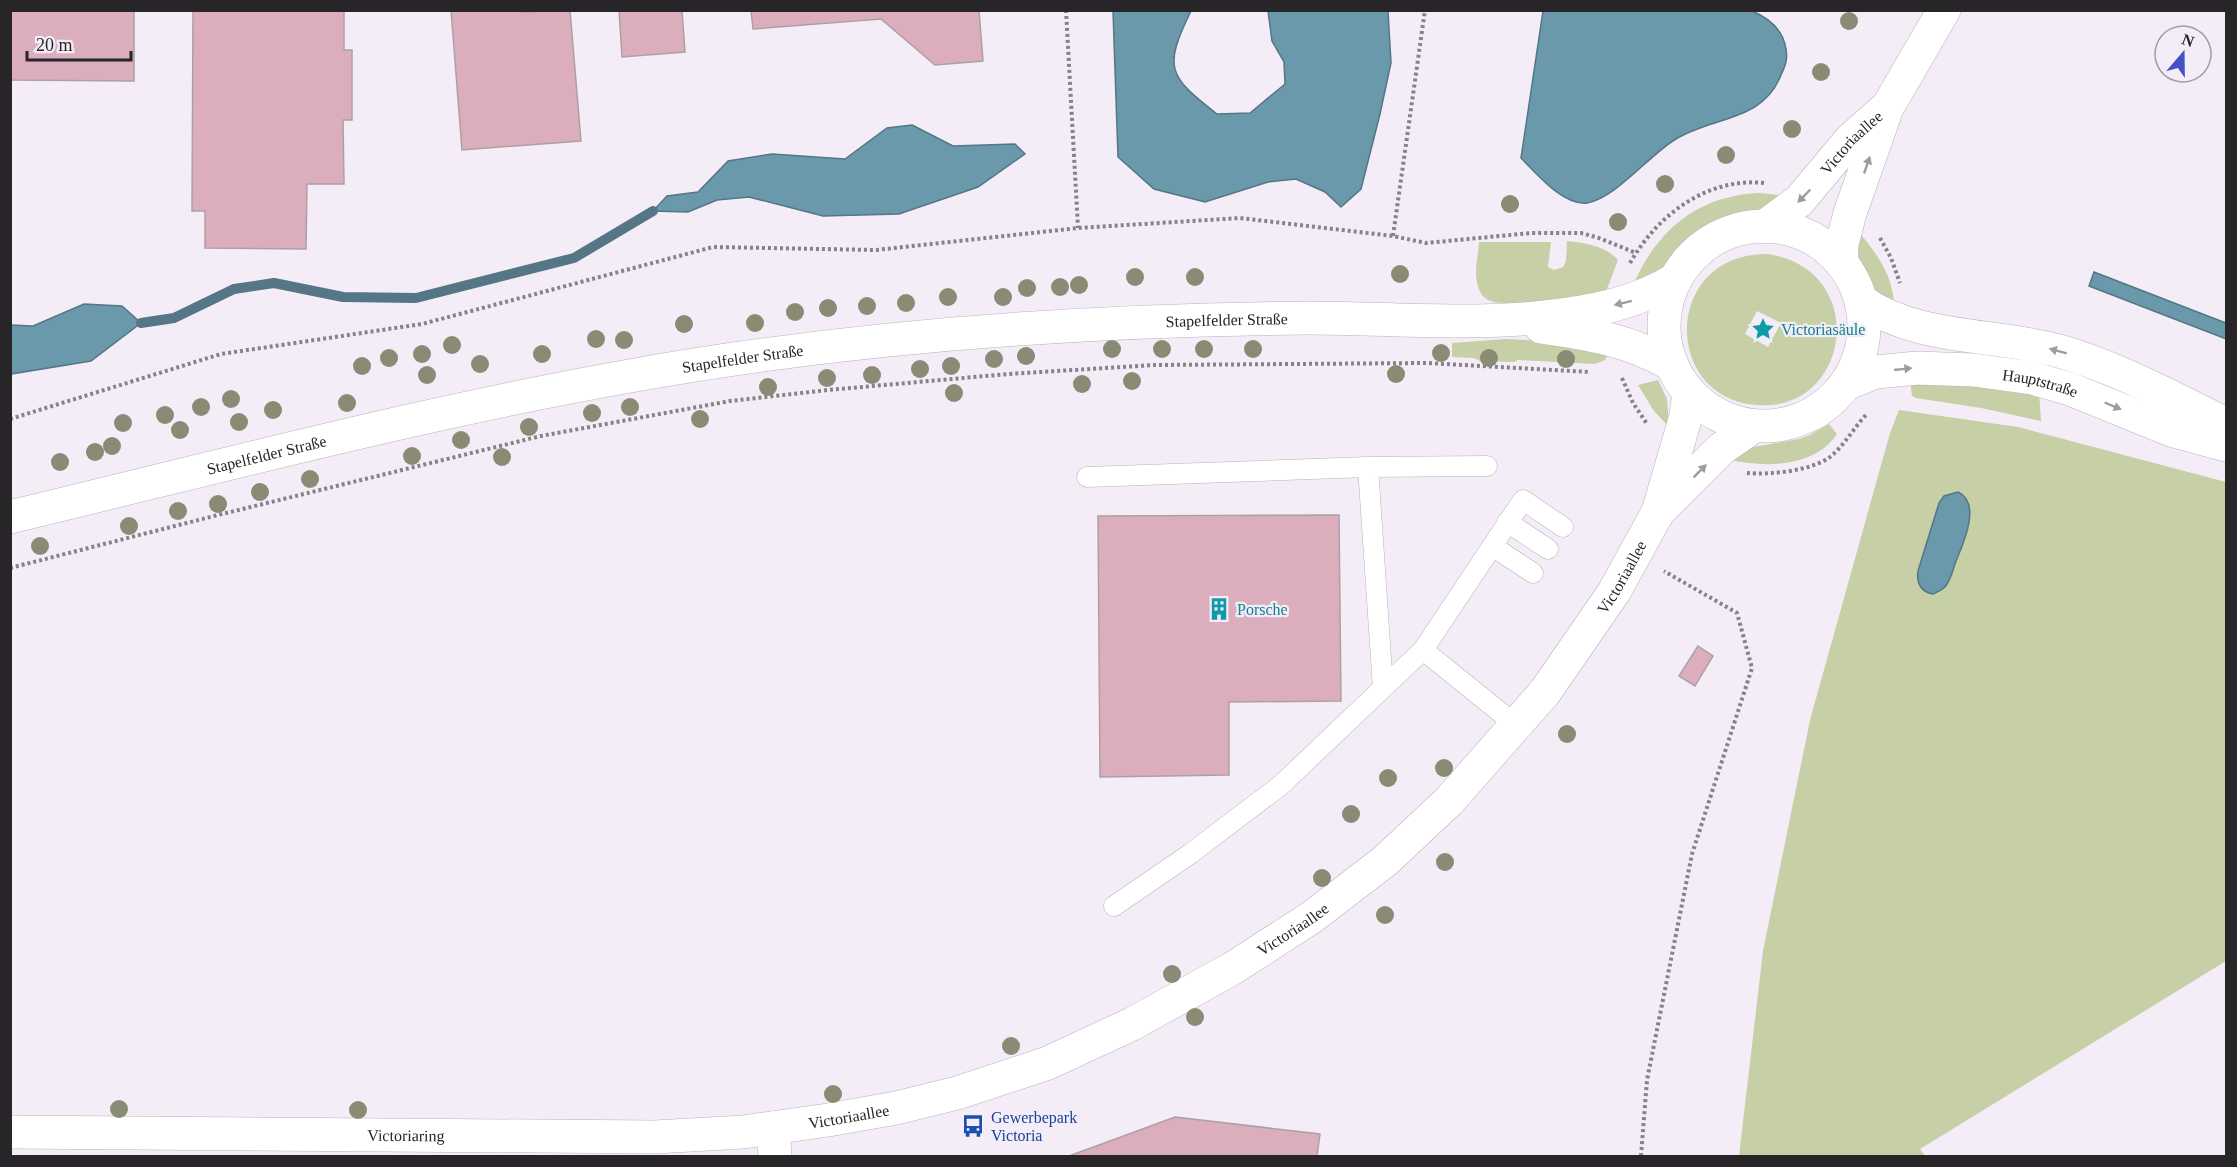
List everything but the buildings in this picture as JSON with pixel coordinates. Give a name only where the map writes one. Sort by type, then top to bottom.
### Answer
[{"type":"street","name":"Victoriaallee","points":[[1841,262],[1842,244],[1850,213],[1887,108],[1944,10]]},
{"type":"street","name":"Victoriaallee","points":[[1764,226],[1799,201],[1851,139],[1887,108]]},
{"type":"street","points":[[1764,226],[1806,235],[1829,250],[1841,262],[1850,274],[1861,301],[1865,324],[1858,363],[1846,384],[1825,406],[1806,417],[1784,425],[1754,426],[1722,417],[1701,404],[1689,393],[1672,365],[1666,348],[1664,322],[1666,304],[1676,279],[1689,260],[1713,241],[1733,231],[1764,226]]},
{"type":"street","name":"Stapelfelder Straße","points":[[10,517],[269,453],[478,406],[625,377],[769,355],[876,341],[1102,322],[1334,318],[1492,321],[1563,314],[1610,306],[1652,294],[1676,279]]},
{"type":"street","name":"Hauptstraße","points":[[1861,301],[1888,317],[1936,331],[2027,344],[2086,359],[2129,375],[2226,424]]},
{"type":"street","name":"Stapelfelder Straße","points":[[1492,321],[1604,337],[1645,350],[1672,365]]},
{"type":"street","name":"Hauptstraße","points":[[1846,384],[1876,372],[1917,368],[1972,370],[2032,378],[2070,389],[2171,430],[2226,445]]},
{"type":"street","name":"Victoriaallee","points":[[774,1142],[957,1093],[1048,1062],[1132,1024],[1233,968],[1312,917],[1367,875],[1449,801],[1545,692],[1614,592],[1658,512],[1686,416],[1689,393]]},
{"type":"street","name":"Victoriaallee","points":[[1658,512],[1721,449],[1754,426]]},
{"type":"street","name":"Victoriaring","points":[[10,1132],[655,1137],[742,1132],[774,1142]]},
{"type":"lane","points":[[1087,477],[1368,467],[1487,466]]},
{"type":"lane","points":[[1368,467],[1383,688]]},
{"type":"lane","points":[[1114,906],[1190,854],[1281,785],[1424,650],[1522,500],[1563,527]]},
{"type":"lane","points":[[1508,522],[1548,549]]},
{"type":"lane","points":[[1492,546],[1533,573]]},
{"type":"lane","points":[[1424,650],[1516,725]]},
{"type":"path","points":[[1066,10],[1078,228]]},
{"type":"path","points":[[1393,236],[1425,10]]},
{"type":"path","points":[[1627,269],[1649,235],[1664,219],[1700,194],[1740,182],[1769,183]]},
{"type":"path","points":[[10,419],[221,354],[422,324],[713,247],[876,250],[1078,228],[1240,218],[1393,236],[1426,243],[1531,233],[1581,233],[1636,253]]},
{"type":"path","points":[[1877,233],[1891,258],[1901,286]]},
{"type":"path","points":[[10,568],[218,514],[541,436],[740,400],[1008,374],[1155,365],[1428,363],[1600,373]]},
{"type":"path","points":[[1621,375],[1633,403],[1654,429]]},
{"type":"path","points":[[1741,472],[1775,473],[1821,462],[1838,448],[1871,410]]},
{"type":"path","points":[[1636,553],[1737,613],[1752,668],[1692,854],[1647,1080],[1641,1156]]},
{"type":"green space","points":[[1760,193],[1786,196],[1763,211],[1736,216],[1706,227],[1678,250],[1658,272],[1632,288],[1653,249],[1681,220],[1717,201],[1738,195]]},
{"type":"green space","points":[[1859,232],[1877,255],[1886,272],[1894,301],[1876,292],[1865,279],[1860,264]]},
{"type":"green space","points":[[1567,241],[1602,248],[1618,260],[1605,294],[1545,302],[1510,303],[1488,300],[1480,292],[1476,272],[1479,242],[1551,242],[1548,267],[1554,270],[1563,267],[1566,261]]},
{"type":"green space","points":[[1768,254],[1801,265],[1823,285],[1835,311],[1836,338],[1829,365],[1812,387],[1788,401],[1756,405],[1725,396],[1703,378],[1690,353],[1687,326],[1693,299],[1708,276],[1733,260]],"holes":[[[1757,311],[1781,323],[1768,347],[1745,334]]]},
{"type":"green space","points":[[1506,339],[1547,341],[1611,349],[1605,360],[1595,364],[1518,360],[1514,362],[1480,361],[1474,358],[1452,357],[1452,343]]},
{"type":"green space","points":[[1658,380],[1667,399],[1669,427],[1654,411],[1638,385]]},
{"type":"green space","points":[[1910,380],[2039,391],[2041,421],[1981,408],[1916,398],[1912,396]]},
{"type":"green space","points":[[1899,410],[2018,427],[2226,482],[2226,961],[1920,1149],[1925,1156],[1739,1156],[1763,951],[1810,720],[1890,433]]},
{"type":"green space","points":[[1829,424],[1837,434],[1828,445],[1803,459],[1775,464],[1731,460],[1748,448],[1799,439]]},
{"type":"water","points":[[1113,11],[1191,11],[1176,46],[1175,70],[1188,90],[1217,114],[1250,113],[1285,84],[1284,62],[1272,41],[1268,11],[1388,11],[1391,63],[1361,189],[1341,207],[1325,192],[1296,179],[1268,182],[1205,202],[1154,189],[1118,157]]},
{"type":"water","points":[[1543,11],[1752,11],[1769,21],[1782,36],[1786,49],[1786,63],[1773,90],[1762,102],[1750,110],[1676,139],[1609,193],[1587,203],[1578,203],[1560,194],[1542,180],[1521,158]]},
{"type":"water","points":[[912,125],[953,146],[1015,144],[1025,154],[978,187],[899,214],[823,216],[749,197],[717,200],[688,212],[653,211],[667,196],[698,192],[728,161],[772,154],[845,159],[887,128]]},
{"type":"water","points":[[2094,272],[2226,323],[2226,339],[2089,286]]},
{"type":"water","points":[[84,304],[122,306],[141,323],[91,361],[11,374],[11,325],[33,326]]},
{"type":"water","points":[[1958,492],[1965,497],[1969,505],[1969,524],[1966,535],[1947,584],[1933,594],[1929,593],[1920,586],[1918,571],[1939,503],[1944,496]]},
{"type":"waterway","points":[[141,323],[174,318],[234,289],[274,283],[343,297],[416,298],[574,258],[653,211]]},
{"type":"place","name":"Victoriasäule","points":[[1763,329]]},
{"type":"place","name":"Porsche","points":[[1219,609]]},
{"type":"place","name":"Gewerbepark Victoria","points":[[973,1126]]}]
